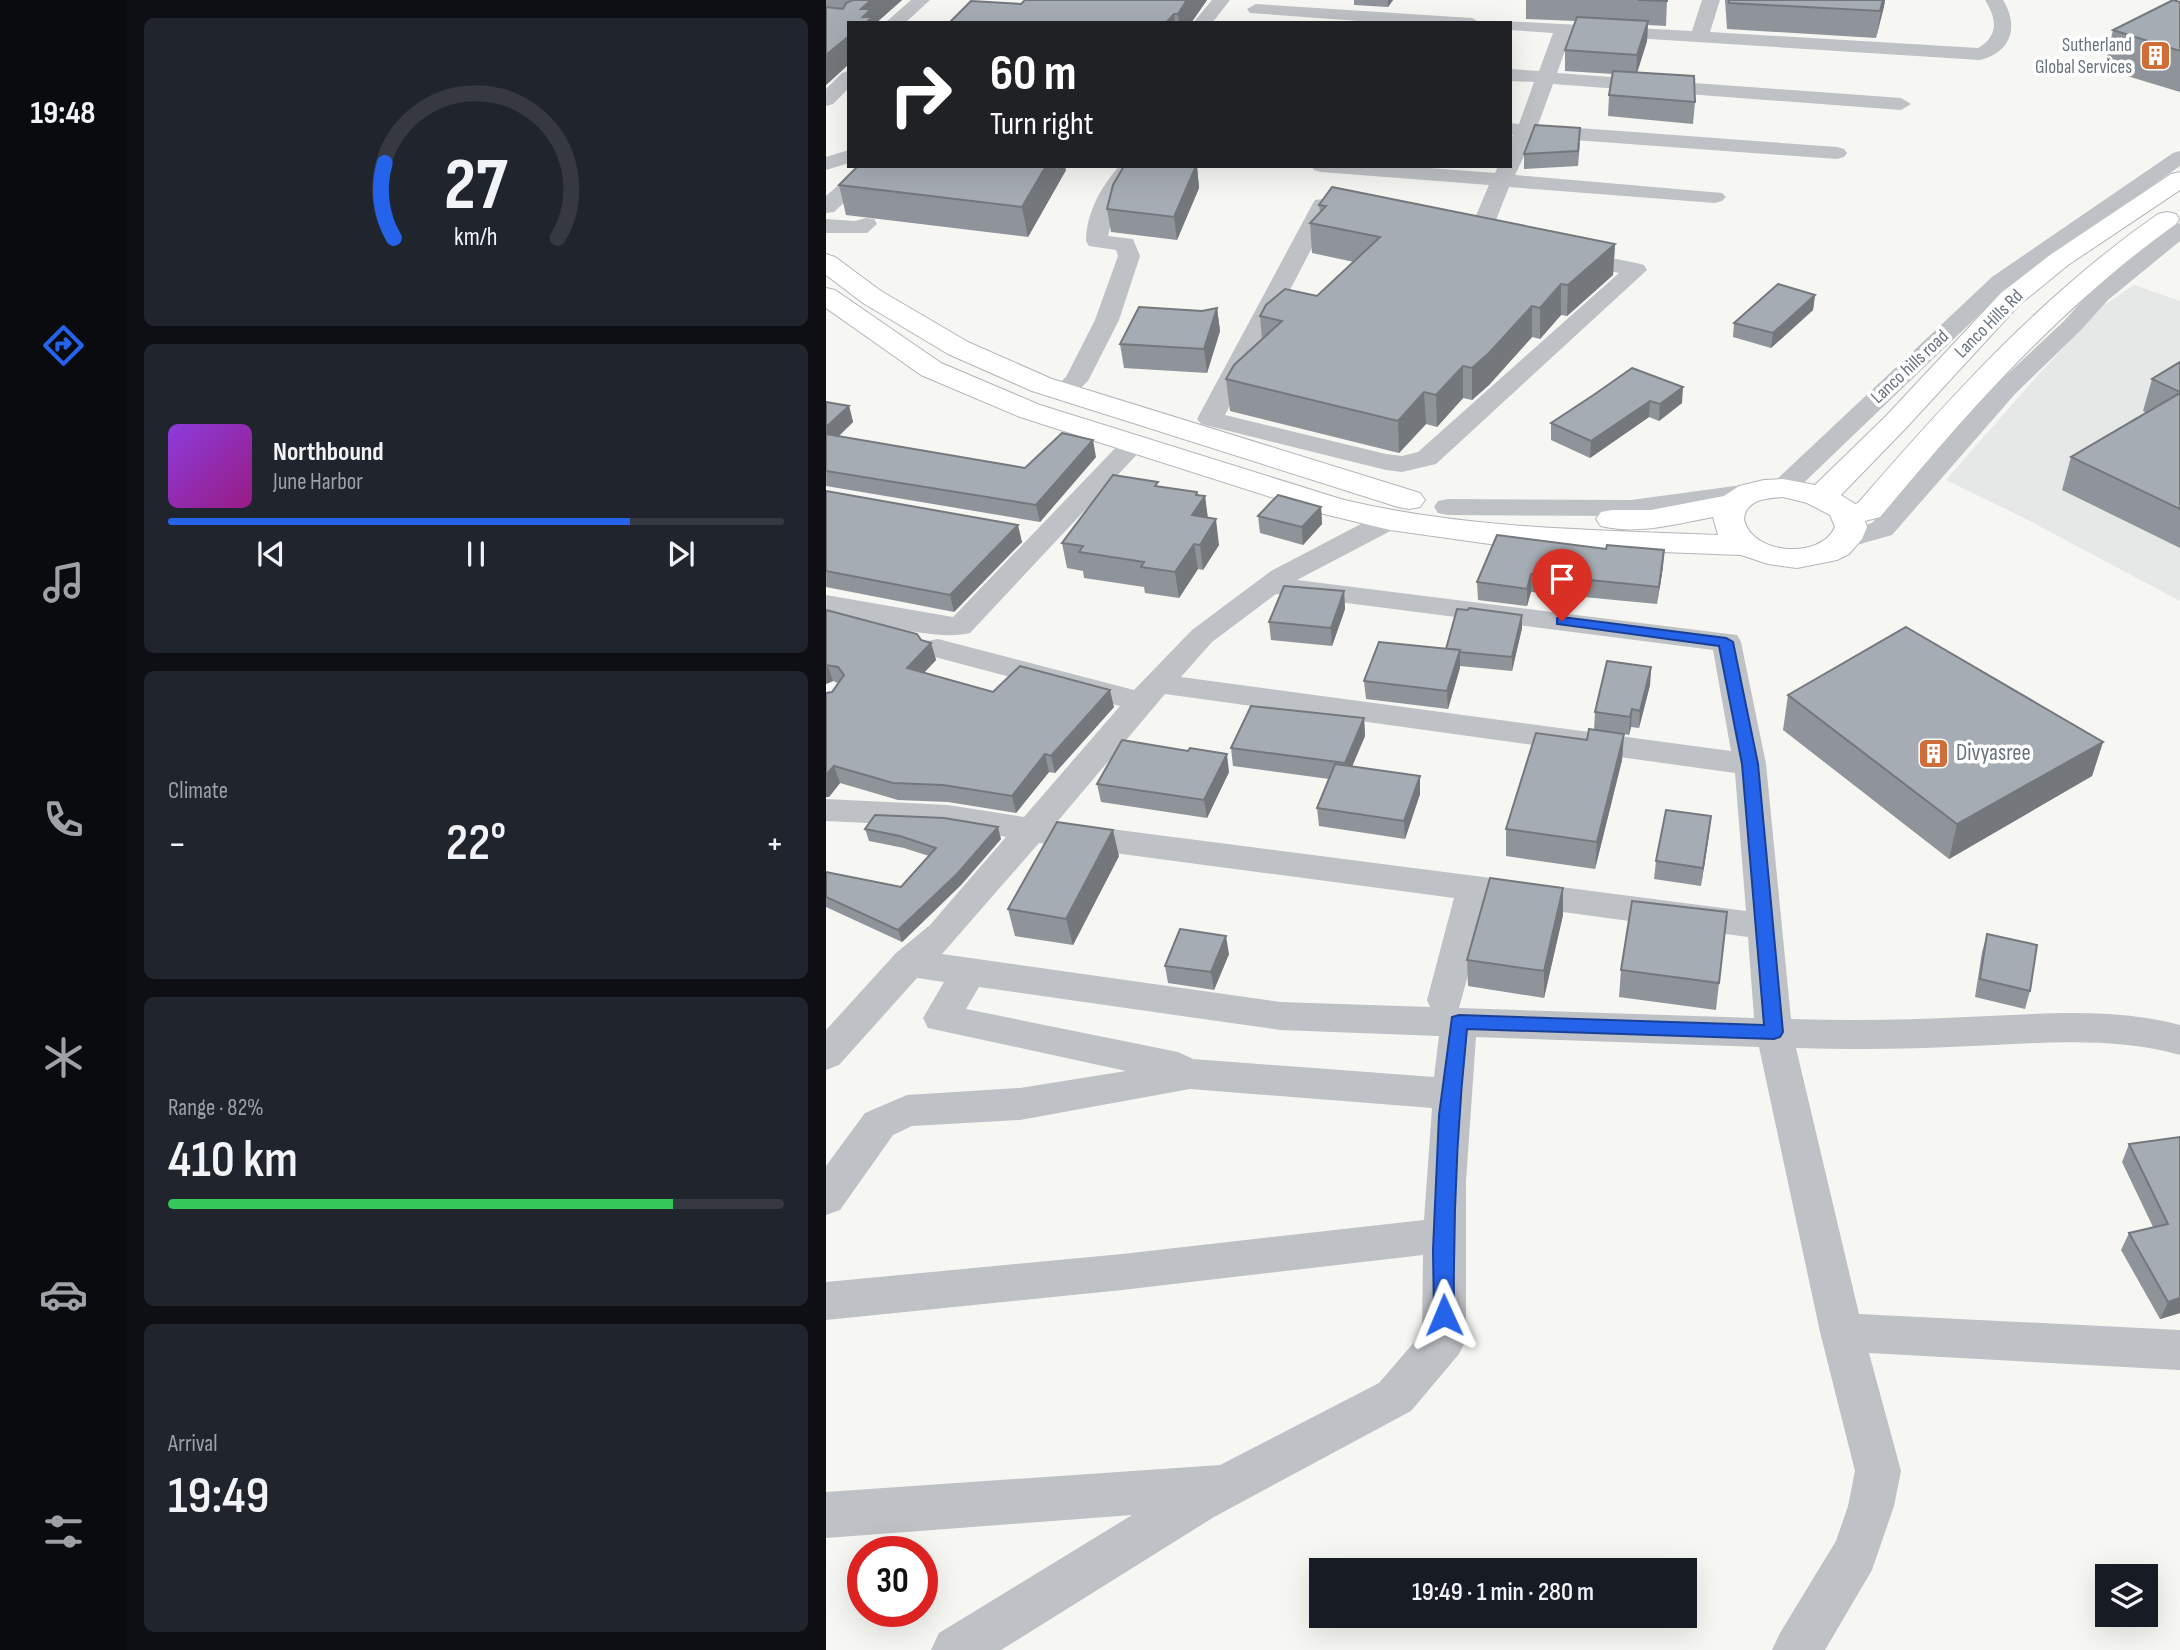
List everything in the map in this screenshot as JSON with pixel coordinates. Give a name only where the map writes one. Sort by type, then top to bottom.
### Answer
[{"type":"main road","name":"Lanco Hills Rd","points":[[1822,496],[2010,299],[2036,267],[2180,179]]},
{"type":"main road","name":"Lanco Hills Rd","points":[[837,304],[931,369],[1030,411],[1335,508],[1390,520],[1504,536],[1748,547],[1763,554],[1801,558],[1834,550],[1846,528],[1869,510],[1992,386],[2081,282],[2166,232],[2180,210]]},
{"type":"main road","points":[[826,262],[879,302],[958,348],[1042,385],[1290,451],[1414,502],[1509,517],[1651,519],[1758,494],[1822,496],[1838,505],[1846,528]]},
{"type":"main road","points":[[837,304],[879,302]]},
{"type":"main road","points":[[1748,547],[1735,537],[1728,527],[1727,515],[1758,494]]},
{"type":"street","points":[[896,21],[921,0]]},
{"type":"street","points":[[1204,21],[1221,0]]},
{"type":"street","points":[[1699,37],[1711,0]]},
{"type":"street","points":[[1512,25],[1980,54],[1991,51],[2002,32],[2004,18],[1994,0]]},
{"type":"street","points":[[1256,9],[1441,21]]},
{"type":"street","points":[[1512,150],[1518,130],[1547,78],[1564,29]]},
{"type":"street","points":[[826,100],[845,69]]},
{"type":"street","points":[[1512,75],[1901,104]]},
{"type":"street","points":[[1518,130],[1836,153]]},
{"type":"street","points":[[826,164],[847,157]]},
{"type":"street","name":"Lanco hills road","points":[[1758,494],[2000,282],[2036,267],[2180,157]]},
{"type":"street","points":[[826,207],[871,168]]},
{"type":"street","points":[[1063,391],[1076,381],[1107,320],[1129,256],[1125,244],[1097,241],[1096,220],[1110,192],[1128,168]]},
{"type":"street","points":[[1444,168],[1506,169],[1715,197]]},
{"type":"street","points":[[1485,220],[1506,169]]},
{"type":"street","points":[[1323,205],[1636,270],[1427,458],[1402,464],[1290,451],[1210,419],[1323,205]]},
{"type":"street","points":[[826,226],[859,228],[866,224]]},
{"type":"street","points":[[1107,320],[1136,321]]},
{"type":"street","points":[[826,604],[934,625],[960,626],[1035,533],[1134,443]]},
{"type":"street","points":[[826,1055],[909,963],[942,933],[1202,636],[1280,577],[1390,520]]},
{"type":"street","points":[[1270,585],[1726,642],[1750,764],[1774,1032],[1842,1332],[1878,1471],[1871,1506],[1856,1553],[1797,1650]]},
{"type":"street","points":[[938,648],[1150,693],[1750,764]]},
{"type":"street","points":[[826,810],[948,816],[1032,830],[1763,926]]},
{"type":"street","points":[[956,1650],[1227,1486],[1395,1397],[1444,1340],[1444,1235],[1452,1011],[1474,888]]},
{"type":"street","points":[[909,963],[1280,1016],[1452,1011],[1872,1036],[2067,1027],[2158,1034],[2180,1040]]},
{"type":"street","points":[[826,1198],[879,1124],[907,1111],[1020,1104],[1176,1078],[1178,1067],[941,1018],[969,972]]},
{"type":"street","points":[[1177,1073],[1226,1074],[1418,1093],[1451,1093]]},
{"type":"street","points":[[826,1301],[1094,1275],[1444,1235]]},
{"type":"street","points":[[1842,1332],[2180,1350]]},
{"type":"street","points":[[826,1515],[1227,1486]]},
{"type":"shaded area","points":[[2134,285],[2180,301],[2180,601],[1946,480],[2037,376],[2103,306]]},
{"type":"building","points":[[853,0],[871,0],[861,9],[871,9],[863,17],[873,17],[868,21],[847,21],[847,38],[826,55],[826,7],[843,9],[846,3]]},
{"type":"building","points":[[1025,0],[1187,0],[1178,14],[1174,14],[1168,21],[951,21],[971,1],[1021,4]]},
{"type":"building","points":[[1729,0],[1883,0],[1880,11],[1729,3]]},
{"type":"building","points":[[2173,0],[2180,2],[2180,51],[2113,30]]},
{"type":"building","points":[[1577,17],[1648,21],[1637,55],[1565,50]]},
{"type":"building","points":[[1613,71],[1694,76],[1695,102],[1609,95]]},
{"type":"building","points":[[1535,125],[1580,128],[1578,151],[1524,154]]},
{"type":"building","points":[[856,168],[1045,168],[1022,207],[839,185]]},
{"type":"building","points":[[1123,168],[1195,168],[1174,217],[1107,209],[1113,185]]},
{"type":"building","points":[[1332,187],[1615,244],[1568,285],[1561,284],[1540,308],[1532,306],[1472,368],[1463,366],[1436,395],[1424,392],[1398,421],[1226,379],[1234,365],[1282,321],[1260,316],[1266,305],[1285,289],[1317,296],[1380,237],[1310,223],[1326,206],[1319,205]]},
{"type":"building","points":[[1778,284],[1815,295],[1773,333],[1734,323]]},
{"type":"building","points":[[1139,307],[1202,311],[1217,308],[1204,349],[1120,344]]},
{"type":"building","points":[[2180,362],[2180,392],[2152,379]]},
{"type":"building","points":[[1632,368],[1683,387],[1660,404],[1650,401],[1591,441],[1551,423],[1595,394]]},
{"type":"building","points":[[2180,393],[2180,509],[2071,457]]},
{"type":"building","points":[[826,402],[849,406],[826,427]]},
{"type":"building","points":[[1062,433],[1093,440],[1036,505],[826,471],[826,434],[1025,468]]},
{"type":"building","points":[[1113,475],[1158,482],[1155,486],[1197,492],[1196,495],[1205,496],[1192,515],[1216,519],[1200,545],[1194,544],[1175,572],[1141,567],[1144,562],[1079,552],[1083,546],[1062,543]]},
{"type":"building","points":[[826,491],[1018,525],[950,595],[826,571]]},
{"type":"building","points":[[1278,495],[1321,507],[1302,527],[1258,516]]},
{"type":"building","points":[[1497,535],[1606,549],[1607,545],[1664,550],[1659,587],[1531,574],[1527,589],[1477,582]]},
{"type":"building","points":[[1284,586],[1344,591],[1331,628],[1269,622]]},
{"type":"building","points":[[1457,609],[1522,615],[1512,657],[1446,649]]},
{"type":"building","points":[[826,610],[917,634],[921,640],[931,643],[907,668],[993,692],[1020,666],[1110,690],[1051,756],[1045,754],[1012,796],[943,785],[893,783],[834,766],[826,775],[826,693],[832,692],[844,675],[838,667],[826,665]]},
{"type":"building","name":"Divyasree","points":[[1906,627],[2103,742],[1957,824],[1788,695]]},
{"type":"building","points":[[1379,642],[1460,650],[1447,691],[1364,681]]},
{"type":"building","points":[[1607,661],[1651,667],[1640,711],[1632,709],[1630,717],[1595,712]]},
{"type":"building","points":[[1251,706],[1364,718],[1345,763],[1231,748]]},
{"type":"building","points":[[1589,729],[1624,734],[1597,842],[1506,829],[1536,733],[1587,740]]},
{"type":"building","points":[[1122,740],[1188,751],[1190,748],[1227,754],[1204,800],[1097,784]]},
{"type":"building","points":[[1335,764],[1420,776],[1404,821],[1317,808]]},
{"type":"building","points":[[1666,810],[1711,816],[1703,868],[1656,861]]},
{"type":"building","points":[[875,815],[944,818],[998,827],[957,874],[898,930],[826,897],[826,872],[901,887],[936,848],[900,836],[865,829]]},
{"type":"building","points":[[1057,822],[1113,830],[1066,919],[1008,909]]},
{"type":"building","points":[[1490,878],[1563,888],[1544,971],[1467,960]]},
{"type":"building","points":[[1632,901],[1727,912],[1719,983],[1621,970]]},
{"type":"building","points":[[1180,929],[1226,936],[1211,972],[1165,966]]},
{"type":"building","points":[[1987,934],[2037,945],[2030,991],[1980,979]]},
{"type":"building","points":[[2180,1137],[2180,1298],[2168,1302],[2129,1233],[2168,1224],[2129,1144]]},
{"type":"place","name":"Sutherland Global Services","points":[[2155,56]]},
{"type":"place","name":"Divyasree","points":[[1933,753]]},
{"type":"route","points":[[1444,1315],[1443,1250],[1449,1115],[1459,1022],[1774,1032],[1750,764],[1726,642],[1562,621]]}]
